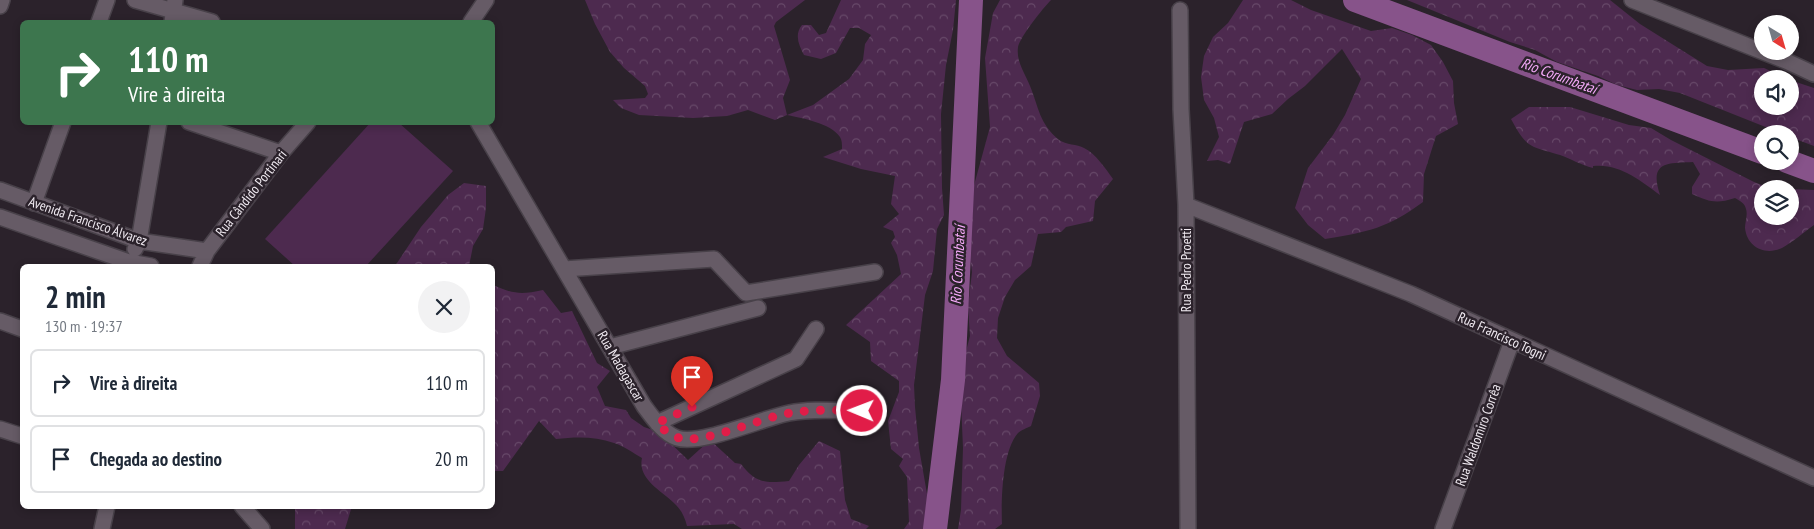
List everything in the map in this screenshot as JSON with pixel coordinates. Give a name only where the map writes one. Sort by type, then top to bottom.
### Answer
[{"type":"street","points":[[0,6],[2,0]]},
{"type":"street","points":[[100,20],[107,0]]},
{"type":"street","points":[[135,0],[205,20]]},
{"type":"street","points":[[471,20],[486,0]]},
{"type":"street","points":[[1632,0],[1814,74]]},
{"type":"street","name":"Rua Pedro Proetti","points":[[1180,10],[1181,109],[1186,205],[1188,529]]},
{"type":"street","points":[[34,203],[62,125]]},
{"type":"street","points":[[129,264],[139,240],[158,125]]},
{"type":"street","points":[[198,125],[281,153]]},
{"type":"street","name":"Rua Cândido Portinari","points":[[201,264],[207,251],[281,153],[305,125]]},
{"type":"street","name":"Rua Madagascar","points":[[480,125],[644,406],[657,423],[668,433],[684,439],[708,436],[790,413],[820,410],[862,411]]},
{"type":"street","name":"Avenida Francisco Álvarez","points":[[0,190],[139,240],[207,251]]},
{"type":"street","name":"Rua Francisco Togni","points":[[1186,205],[1410,294],[1814,478]]},
{"type":"street","name":"Avenida Francisco Álvarez","points":[[0,217],[129,264]]},
{"type":"street","points":[[564,269],[714,259],[746,293],[875,272]]},
{"type":"street","points":[[610,347],[758,308]]},
{"type":"street","points":[[0,321],[20,328]]},
{"type":"street","points":[[657,423],[796,359],[816,329]]},
{"type":"street","name":"Rua Waldomiro Corrêa","points":[[1443,529],[1512,340]]},
{"type":"street","points":[[0,429],[20,435]]},
{"type":"street","points":[[102,529],[106,509]]},
{"type":"street","points":[[245,509],[262,529]]},
{"type":"green space","points":[[585,0],[805,0],[776,22],[774,26],[790,80],[783,98],[787,115],[775,120],[748,110],[727,116],[693,118],[639,115],[621,108],[613,100],[645,98],[648,94],[645,86],[624,68],[610,52]]},
{"type":"green space","points":[[841,0],[956,0],[941,114],[944,215],[937,229],[933,271],[925,295],[914,385],[919,448],[930,511],[927,529],[904,529],[909,522],[907,477],[899,466],[903,459],[891,449],[888,421],[899,392],[899,381],[871,361],[870,342],[846,325],[901,274],[897,255],[891,243],[895,237],[893,231],[883,227],[899,214],[891,204],[895,176],[861,169],[823,157],[842,149],[842,141],[836,132],[823,125],[787,115],[813,105],[849,79],[863,60],[865,44],[871,35],[859,28],[850,28],[836,53],[821,59],[804,55],[798,36],[802,25],[811,25],[819,35],[826,33]]},
{"type":"green space","points":[[1000,0],[1051,0],[1032,23],[1020,42],[1018,52],[1020,63],[1040,115],[1052,134],[1062,142],[1088,151],[1100,162],[1113,179],[1095,201],[1093,221],[1066,227],[1061,232],[1038,234],[1031,266],[1015,280],[1005,297],[998,318],[997,338],[1007,356],[1039,383],[1040,396],[1031,426],[1018,433],[1009,452],[1002,490],[1002,524],[995,529],[958,529],[961,510],[963,448],[961,402],[965,355],[970,336],[968,307],[972,272],[968,238],[973,211],[973,189],[990,127],[985,58],[993,13]]},
{"type":"green space","points":[[1243,0],[1291,0],[1311,10],[1371,31],[1392,28],[1412,35],[1431,45],[1453,81],[1454,103],[1458,124],[1436,136],[1424,174],[1423,202],[1399,218],[1377,228],[1325,239],[1308,225],[1295,208],[1308,168],[1333,135],[1345,115],[1361,79],[1342,49],[1305,86],[1272,114],[1244,122],[1230,164],[1218,160],[1207,161],[1219,137],[1214,118],[1204,100],[1201,77],[1204,56],[1213,37],[1228,23]]},
{"type":"green space","points":[[1407,0],[1610,0],[1640,24],[1707,66],[1728,70],[1764,68],[1768,70],[1754,70],[1754,115],[1799,115],[1799,83],[1814,88],[1814,146],[1799,140],[1799,125],[1760,125],[1680,93],[1659,89],[1637,90],[1617,85],[1598,76],[1557,62],[1535,50],[1510,42]]},
{"type":"green space","points":[[1529,107],[1570,107],[1629,125],[1651,128],[1754,182],[1754,225],[1799,225],[1799,189],[1814,190],[1814,225],[1782,248],[1769,251],[1763,250],[1753,245],[1746,235],[1747,211],[1742,202],[1735,198],[1713,201],[1692,194],[1692,187],[1700,174],[1693,162],[1668,164],[1658,170],[1657,184],[1660,195],[1637,178],[1620,170],[1603,166],[1593,166],[1593,168],[1530,145],[1521,136],[1511,119]]},
{"type":"green space","points":[[368,125],[401,125],[453,171],[368,264],[293,264],[265,239]]},
{"type":"green space","points":[[464,183],[486,186],[486,208],[483,229],[473,246],[469,264],[396,264],[421,227],[448,195]]},
{"type":"green space","points":[[495,286],[517,293],[543,290],[561,313],[572,311],[597,363],[610,371],[597,387],[605,406],[626,410],[631,418],[644,427],[659,432],[688,460],[710,440],[735,463],[741,464],[746,471],[757,479],[768,482],[781,482],[789,481],[799,465],[819,441],[840,451],[845,500],[851,519],[869,526],[866,529],[742,529],[734,524],[687,526],[678,507],[647,479],[642,466],[642,458],[621,446],[600,439],[556,439],[539,421],[503,471],[495,471]]},
{"type":"green space","points":[[295,509],[351,509],[345,529],[295,529]]},
{"type":"waterway","name":"Rio Corumbataí","points":[[935,529],[953,380],[971,0]]},
{"type":"waterway","name":"Rio Corumbataí","points":[[1355,0],[1754,149]]},
{"type":"waterway","name":"Rio Corumbataí","points":[[1799,165],[1814,171]]},
{"type":"route","points":[[692,407],[657,423],[668,433],[684,439],[708,436],[790,413],[820,410],[862,411]]}]
